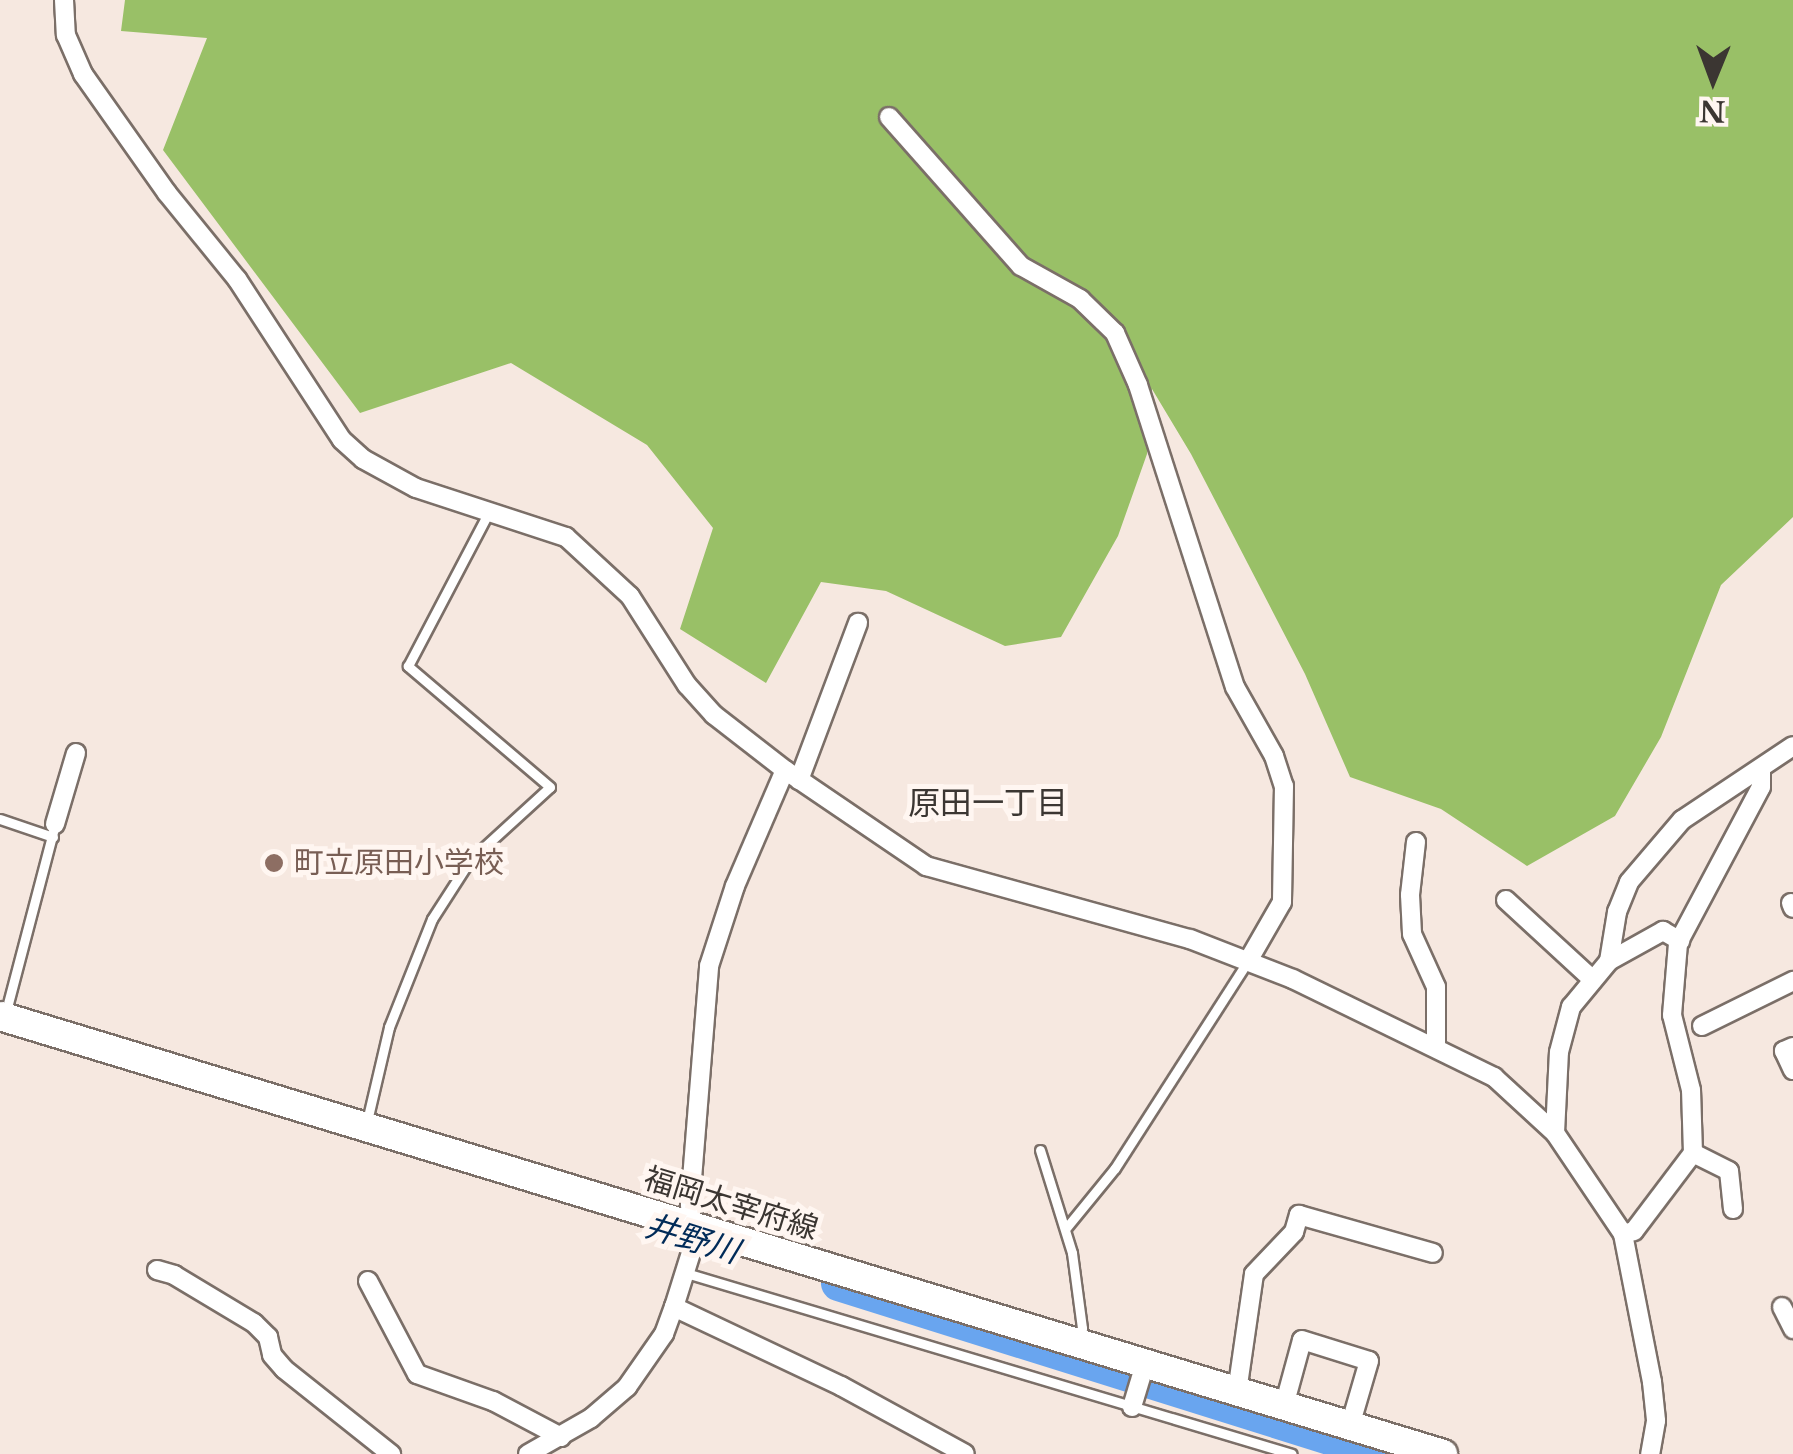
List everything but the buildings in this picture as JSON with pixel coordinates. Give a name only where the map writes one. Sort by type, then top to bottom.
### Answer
[{"type":"main road","name":"福岡太宰府線","points":[[2,1017],[1078,1344],[1144,1368],[1442,1454]]},
{"type":"street","points":[[64,0],[66,34],[83,74],[167,193],[237,279],[342,440],[394,478],[566,537],[630,596],[687,684],[714,715],[792,775],[926,866],[1046,902],[1148,924],[1248,961],[1494,1077],[1555,1132],[1623,1234],[1652,1382],[1656,1421],[1650,1454]]},
{"type":"street","points":[[889,117],[1021,266],[1080,299],[1116,333],[1138,385],[1234,687],[1267,744],[1284,786],[1282,902],[1248,961]]},
{"type":"street","points":[[528,1454],[561,1436],[627,1387],[664,1334],[694,1243],[709,966],[735,886],[792,775],[858,623]]},
{"type":"street","points":[[1609,961],[1617,912],[1630,882],[1682,820],[1793,746]]},
{"type":"street","points":[[54,831],[76,753]]},
{"type":"street","points":[[1623,1234],[1634,1231],[1693,1153],[1692,1090],[1672,1015],[1680,941],[1760,786],[1761,768]]},
{"type":"street","points":[[1416,842],[1410,895],[1412,934],[1436,988],[1436,1048]]},
{"type":"street","points":[[1506,900],[1594,980]]},
{"type":"street","points":[[1555,1132],[1559,1052],[1572,1007],[1609,961],[1663,930],[1680,941]]},
{"type":"street","points":[[1702,1026],[1793,981]]},
{"type":"street","points":[[1793,1046],[1784,1051],[1793,1070]]},
{"type":"street","points":[[1693,1153],[1729,1171],[1733,1209]]},
{"type":"street","points":[[1237,1392],[1254,1274],[1294,1232],[1299,1214],[1433,1253]]},
{"type":"street","points":[[157,1270],[174,1275],[254,1322],[268,1337],[272,1355],[284,1369],[391,1454]]},
{"type":"street","points":[[368,1280],[417,1374],[493,1402],[561,1436]]},
{"type":"street","points":[[674,1307],[841,1386],[965,1454]]},
{"type":"street","points":[[1782,1307],[1793,1329]]},
{"type":"street","points":[[1284,1406],[1302,1340],[1368,1361],[1350,1426]]},
{"type":"street","points":[[1132,1406],[1144,1368]]},
{"type":"lane","points":[[366,1129],[389,1026],[432,919],[470,860],[550,787],[408,666],[490,510]]},
{"type":"lane","points":[[0,819],[54,831],[2,1017]]},
{"type":"lane","points":[[1066,1228],[1115,1168],[1248,961]]},
{"type":"lane","points":[[1040,1150],[1066,1228],[1082,1328],[1078,1344]]},
{"type":"lane","points":[[684,1272],[1292,1454]]},
{"type":"green space","points":[[125,0],[1793,0],[1793,517],[1721,585],[1661,737],[1615,816],[1527,866],[1441,809],[1350,777],[1305,674],[1191,454],[1152,389],[1147,454],[1118,536],[1061,637],[1005,646],[886,591],[821,582],[766,683],[680,629],[713,528],[647,445],[511,363],[360,413],[163,150],[207,38],[121,31]]},
{"type":"waterway","name":"井野川","points":[[838,1283],[1383,1454]]},
{"type":"place","name":"町立原田小学校","points":[[274,863]]},
{"type":"district","name":"原田一丁目","points":[[988,803]]}]
